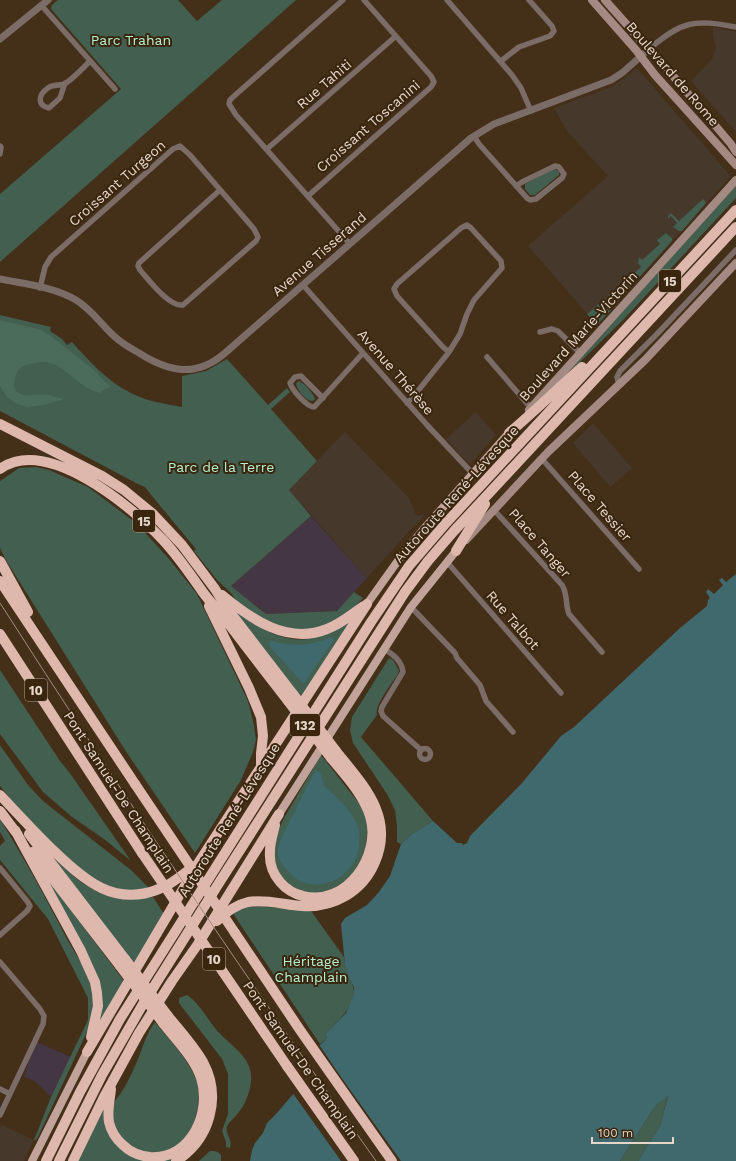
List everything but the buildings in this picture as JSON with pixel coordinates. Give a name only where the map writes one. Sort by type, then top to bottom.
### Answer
[{"type":"highway","name":"Autoroute René-Lévesque","points":[[46,1161],[80,1092],[120,1019],[392,590],[417,557],[446,523],[736,210]]},
{"type":"highway","name":"Autoroute René-Lévesque","points":[[59,1161],[105,1070],[143,1004],[390,613],[437,550],[736,227]]},
{"type":"highway","points":[[509,433],[623,332]]},
{"type":"highway","points":[[0,424],[102,476],[132,496],[155,515],[172,534],[215,589],[290,698]]},
{"type":"highway","name":"15","points":[[0,469],[15,461],[34,459],[53,463],[86,479],[114,497],[148,525],[178,557],[203,591]]},
{"type":"highway","points":[[456,551],[497,485]]},
{"type":"highway","points":[[0,561],[62,674]]},
{"type":"highway","name":"10","points":[[0,580],[62,674]]},
{"type":"highway","points":[[215,589],[236,607],[258,622],[273,629],[294,633],[308,633],[326,630],[343,621],[367,604]]},
{"type":"highway","points":[[198,944],[223,915],[239,905],[256,901],[302,906],[324,905],[349,894],[368,876],[374,865],[380,846],[381,828],[379,815],[370,796],[334,754],[203,591]]},
{"type":"highway","points":[[203,591],[259,712],[264,736],[261,753],[261,766]]},
{"type":"highway","points":[[87,1052],[199,862],[367,604]]},
{"type":"highway","name":"Pont Samuel-De Champlain","points":[[0,634],[167,891],[354,1161]]},
{"type":"highway","name":"Pont Samuel-De Champlain","points":[[62,674],[273,990],[392,1161]]},
{"type":"highway","points":[[278,814],[271,842],[270,855],[273,871],[285,887],[302,896],[318,897],[336,892],[354,879],[363,868],[369,855],[372,839],[372,822],[362,799],[334,754]]},
{"type":"highway","points":[[0,795],[46,844],[76,873],[109,892],[136,895],[158,890],[175,881],[199,862]]},
{"type":"highway","points":[[0,795],[122,963]]},
{"type":"highway","points":[[0,811],[166,1019],[204,1064],[210,1079],[212,1093],[211,1111],[204,1131],[194,1147],[176,1161]]},
{"type":"highway","points":[[73,1161],[139,1033],[172,981],[198,944],[278,814]]},
{"type":"highway","points":[[15,830],[81,951],[95,982],[98,996],[98,1010],[87,1052]]},
{"type":"highway","points":[[112,1084],[108,1111],[109,1122],[115,1136],[127,1148],[144,1156],[161,1156],[174,1152],[188,1140],[198,1127],[202,1116],[204,1102],[203,1086],[194,1063],[166,1019]]},
{"type":"main road","name":"Boulevard de Rome","points":[[592,0],[708,135],[736,165]]},
{"type":"main road","name":"Boulevard de Rome","points":[[605,0],[734,144],[736,152]]},
{"type":"main road","name":"Boulevard Marie-Victorin","points":[[367,604],[411,544],[736,180]]},
{"type":"main road","points":[[278,814],[411,607],[446,562],[542,459],[645,360],[736,263]]},
{"type":"main road","points":[[32,1161],[87,1052]]},
{"type":"street","points":[[0,39],[41,4],[48,0]]},
{"type":"street","points":[[343,0],[230,100],[229,104],[230,108],[350,244]]},
{"type":"street","name":"Croissant Toscanini","points":[[308,196],[434,84],[434,80],[431,76],[364,0]]},
{"type":"street","points":[[447,0],[501,61],[518,83],[531,111]]},
{"type":"street","points":[[501,61],[519,47],[550,36],[554,31],[552,26],[529,0]]},
{"type":"street","points":[[41,4],[115,89]]},
{"type":"street","points":[[649,49],[672,31],[689,24],[708,22],[736,27]]},
{"type":"street","name":"Rue Tahiti","points":[[267,149],[396,36]]},
{"type":"street","name":"Avenue Tisserand","points":[[0,279],[66,295],[77,300],[90,310],[117,339],[151,361],[168,368],[186,370],[208,364],[222,356],[474,136],[489,126],[610,80],[622,73],[649,49]]},
{"type":"street","points":[[65,83],[60,98],[49,108],[41,103],[39,99],[40,95],[49,87],[65,83],[90,61]]},
{"type":"street","points":[[474,136],[516,186],[527,198],[532,201],[562,178],[564,174],[559,167],[555,166],[516,186]]},
{"type":"street","points":[[0,146],[0,154]]},
{"type":"street","name":"Croissant Turgeon","points":[[40,288],[45,267],[51,256],[176,147],[180,146],[185,150],[220,190],[254,229],[258,237],[256,241],[185,304],[178,305],[167,298],[155,287],[139,268],[138,263],[220,190]]},
{"type":"street","points":[[407,402],[449,352],[462,330],[472,304],[503,266],[501,261],[471,228],[465,225],[397,284],[394,289],[397,296],[449,352]]},
{"type":"street","points":[[619,385],[617,377],[618,372],[658,333],[736,250]]},
{"type":"street","name":"Avenue Thérèse","points":[[303,285],[472,474]]},
{"type":"street","points":[[540,332],[552,329],[558,331],[580,353]]},
{"type":"street","points":[[323,398],[301,376],[295,377],[290,383],[310,407],[316,406],[363,353]]},
{"type":"street","points":[[487,357],[531,408]]},
{"type":"street","name":"Place Tessier","points":[[542,459],[639,569]]},
{"type":"street","name":"Place Tanger","points":[[494,510],[562,585],[565,590],[568,612],[602,652]]},
{"type":"street","name":"Rue Talbot","points":[[446,562],[561,694]]},
{"type":"street","points":[[411,607],[450,647],[457,658],[479,682],[486,701],[513,732]]},
{"type":"street","points":[[384,649],[397,660],[403,672],[380,711],[383,716],[421,750]]},
{"type":"street","points":[[0,868],[28,901],[30,906],[27,911],[0,935]]},
{"type":"street","points":[[0,962],[40,1009],[44,1016],[42,1024],[0,1115]]},
{"type":"street","points":[[0,1089],[10,1094]]},
{"type":"shaded area","points":[[713,27],[736,32],[736,132],[691,81],[712,59],[716,47],[713,36]]},
{"type":"shaded area","points":[[637,68],[730,177],[597,325],[528,246],[608,176],[567,131],[554,108],[611,87]]},
{"type":"shaded area","points":[[476,412],[496,435],[471,463],[468,463],[446,439]]},
{"type":"shaded area","points":[[593,423],[632,468],[610,487],[573,443]]},
{"type":"shaded area","points":[[345,432],[409,498],[415,513],[418,516],[425,514],[367,578],[289,490]]},
{"type":"shaded area","points":[[311,516],[367,578],[337,611],[266,614],[231,586]]},
{"type":"shaded area","points":[[34,1041],[71,1057],[51,1097],[35,1081],[24,1077]]},
{"type":"shaded area","points":[[2,1125],[34,1140],[24,1161],[0,1161],[0,1129]]},
{"type":"green space","name":"Parc Trahan","points":[[58,0],[178,0],[197,21],[222,0],[296,0],[0,262],[0,194],[121,89],[51,9],[52,5]]},
{"type":"green space","points":[[554,169],[559,171],[559,175],[535,195],[530,195],[525,189],[525,184]]},
{"type":"green space","points":[[736,186],[736,198],[624,319],[573,369],[572,368]]},
{"type":"green space","points":[[703,199],[706,203],[682,231],[679,231],[673,227],[677,223],[671,216],[668,219],[668,216],[671,213],[679,221]]},
{"type":"green space","points":[[666,233],[672,238],[672,241],[616,303],[607,293],[610,295],[641,267],[638,263],[639,257],[642,260],[660,244],[657,240]]},
{"type":"green space","points":[[605,299],[612,309],[597,325],[587,314]]},
{"type":"green space","name":"Parc de la Terre","points":[[0,315],[51,327],[50,331],[62,339],[67,345],[72,342],[106,377],[114,383],[137,396],[156,402],[182,407],[182,376],[206,371],[227,359],[268,405],[287,388],[290,392],[271,409],[317,461],[289,490],[311,516],[231,586],[266,614],[337,611],[354,592],[363,598],[338,621],[309,631],[276,627],[238,603],[231,593],[217,580],[194,551],[196,549],[145,487],[0,411]]},
{"type":"green space","points":[[0,320],[41,330],[51,336],[90,367],[111,387],[106,388],[100,393],[85,386],[52,363],[34,363],[23,366],[18,370],[14,383],[16,390],[23,395],[49,395],[64,399],[44,405],[27,407],[17,404],[6,396],[0,386]]},
{"type":"green space","points":[[298,381],[303,383],[310,391],[315,399],[313,401],[310,401],[300,392],[296,384]]},
{"type":"green space","points":[[36,467],[49,470],[88,487],[136,523],[169,559],[197,594],[248,701],[256,740],[253,752],[241,780],[195,853],[127,753],[7,562],[0,548],[0,481],[19,468]]},
{"type":"green space","points":[[233,609],[261,628],[283,637],[294,639],[316,637],[353,620],[300,699]]},
{"type":"green space","points":[[389,658],[393,660],[399,670],[398,674],[381,700],[378,706],[377,715],[361,737],[433,821],[412,834],[401,844],[397,842],[395,810],[387,794],[353,743],[350,730],[352,717]]},
{"type":"green space","points":[[0,670],[60,761],[131,861],[104,839],[72,817],[43,792],[0,734]]},
{"type":"green space","points":[[0,745],[28,785],[43,801],[131,870],[149,888],[126,891],[103,885],[80,869],[32,825],[0,786]]},
{"type":"green space","points":[[321,755],[361,806],[367,821],[367,834],[366,849],[363,859],[350,878],[328,892],[317,895],[296,891],[278,875],[273,853],[277,833],[284,818]]},
{"type":"green space","points":[[0,819],[85,970],[94,994],[94,1007],[91,1023],[36,1140],[34,1140],[51,1097],[88,1020],[88,998],[48,919],[0,860],[0,846],[5,841],[0,832]]},
{"type":"green space","points":[[49,853],[84,884],[106,895],[135,899],[153,897],[164,914],[133,965]]},
{"type":"green space","points":[[40,869],[124,981],[99,1023],[101,1006]]},
{"type":"green space","name":"Héritage Champlain","points":[[257,906],[311,911],[344,957],[354,994],[345,1013],[325,1034],[327,1038],[320,1044],[232,912],[245,907]]},
{"type":"green space","points":[[187,995],[199,1006],[221,1035],[241,1054],[250,1068],[250,1088],[247,1098],[242,1108],[227,1127],[227,1133],[231,1142],[230,1148],[226,1147],[226,1142],[222,1131],[228,1114],[228,1074],[222,1059],[179,1003],[179,998]]},
{"type":"green space","points":[[155,1022],[179,1050],[194,1074],[199,1095],[196,1114],[188,1135],[170,1150],[152,1154],[136,1150],[119,1134],[113,1120],[112,1106],[130,1076],[146,1038]]},
{"type":"green space","points":[[668,1095],[660,1126],[638,1161],[620,1161],[656,1105]]},
{"type":"green space","points":[[103,1110],[124,1152],[171,1156],[173,1159],[170,1161],[78,1161]]},
{"type":"green space","points":[[210,1151],[220,1154],[221,1161],[199,1161]]},
{"type":"water","points":[[736,574],[736,1161],[638,1161],[660,1126],[668,1096],[656,1105],[620,1161],[250,1161],[255,1143],[263,1133],[267,1123],[300,1086],[308,1057],[327,1038],[325,1034],[346,1013],[353,997],[354,988],[345,965],[341,924],[345,918],[367,905],[379,892],[390,876],[401,844],[412,834],[433,821],[457,843],[462,843],[463,845],[467,843],[470,836],[522,783],[561,736],[574,727],[680,628],[707,606],[710,598],[706,592],[708,589],[714,594],[723,585],[719,580],[722,578],[726,582]]},
{"type":"water","points":[[331,637],[334,639],[333,641],[304,683],[269,644],[270,641],[294,645],[305,644],[321,641]]},
{"type":"water","points":[[316,770],[321,774],[325,787],[354,817],[359,833],[358,850],[355,860],[349,869],[341,876],[323,884],[303,882],[294,877],[282,864],[278,853],[283,834]]},
{"type":"pier","points":[[318,1043],[401,1161],[341,1161],[292,1092],[298,1085],[306,1057]]},
{"type":"tram line","points":[[0,603],[185,884],[279,1023],[376,1161]]}]
